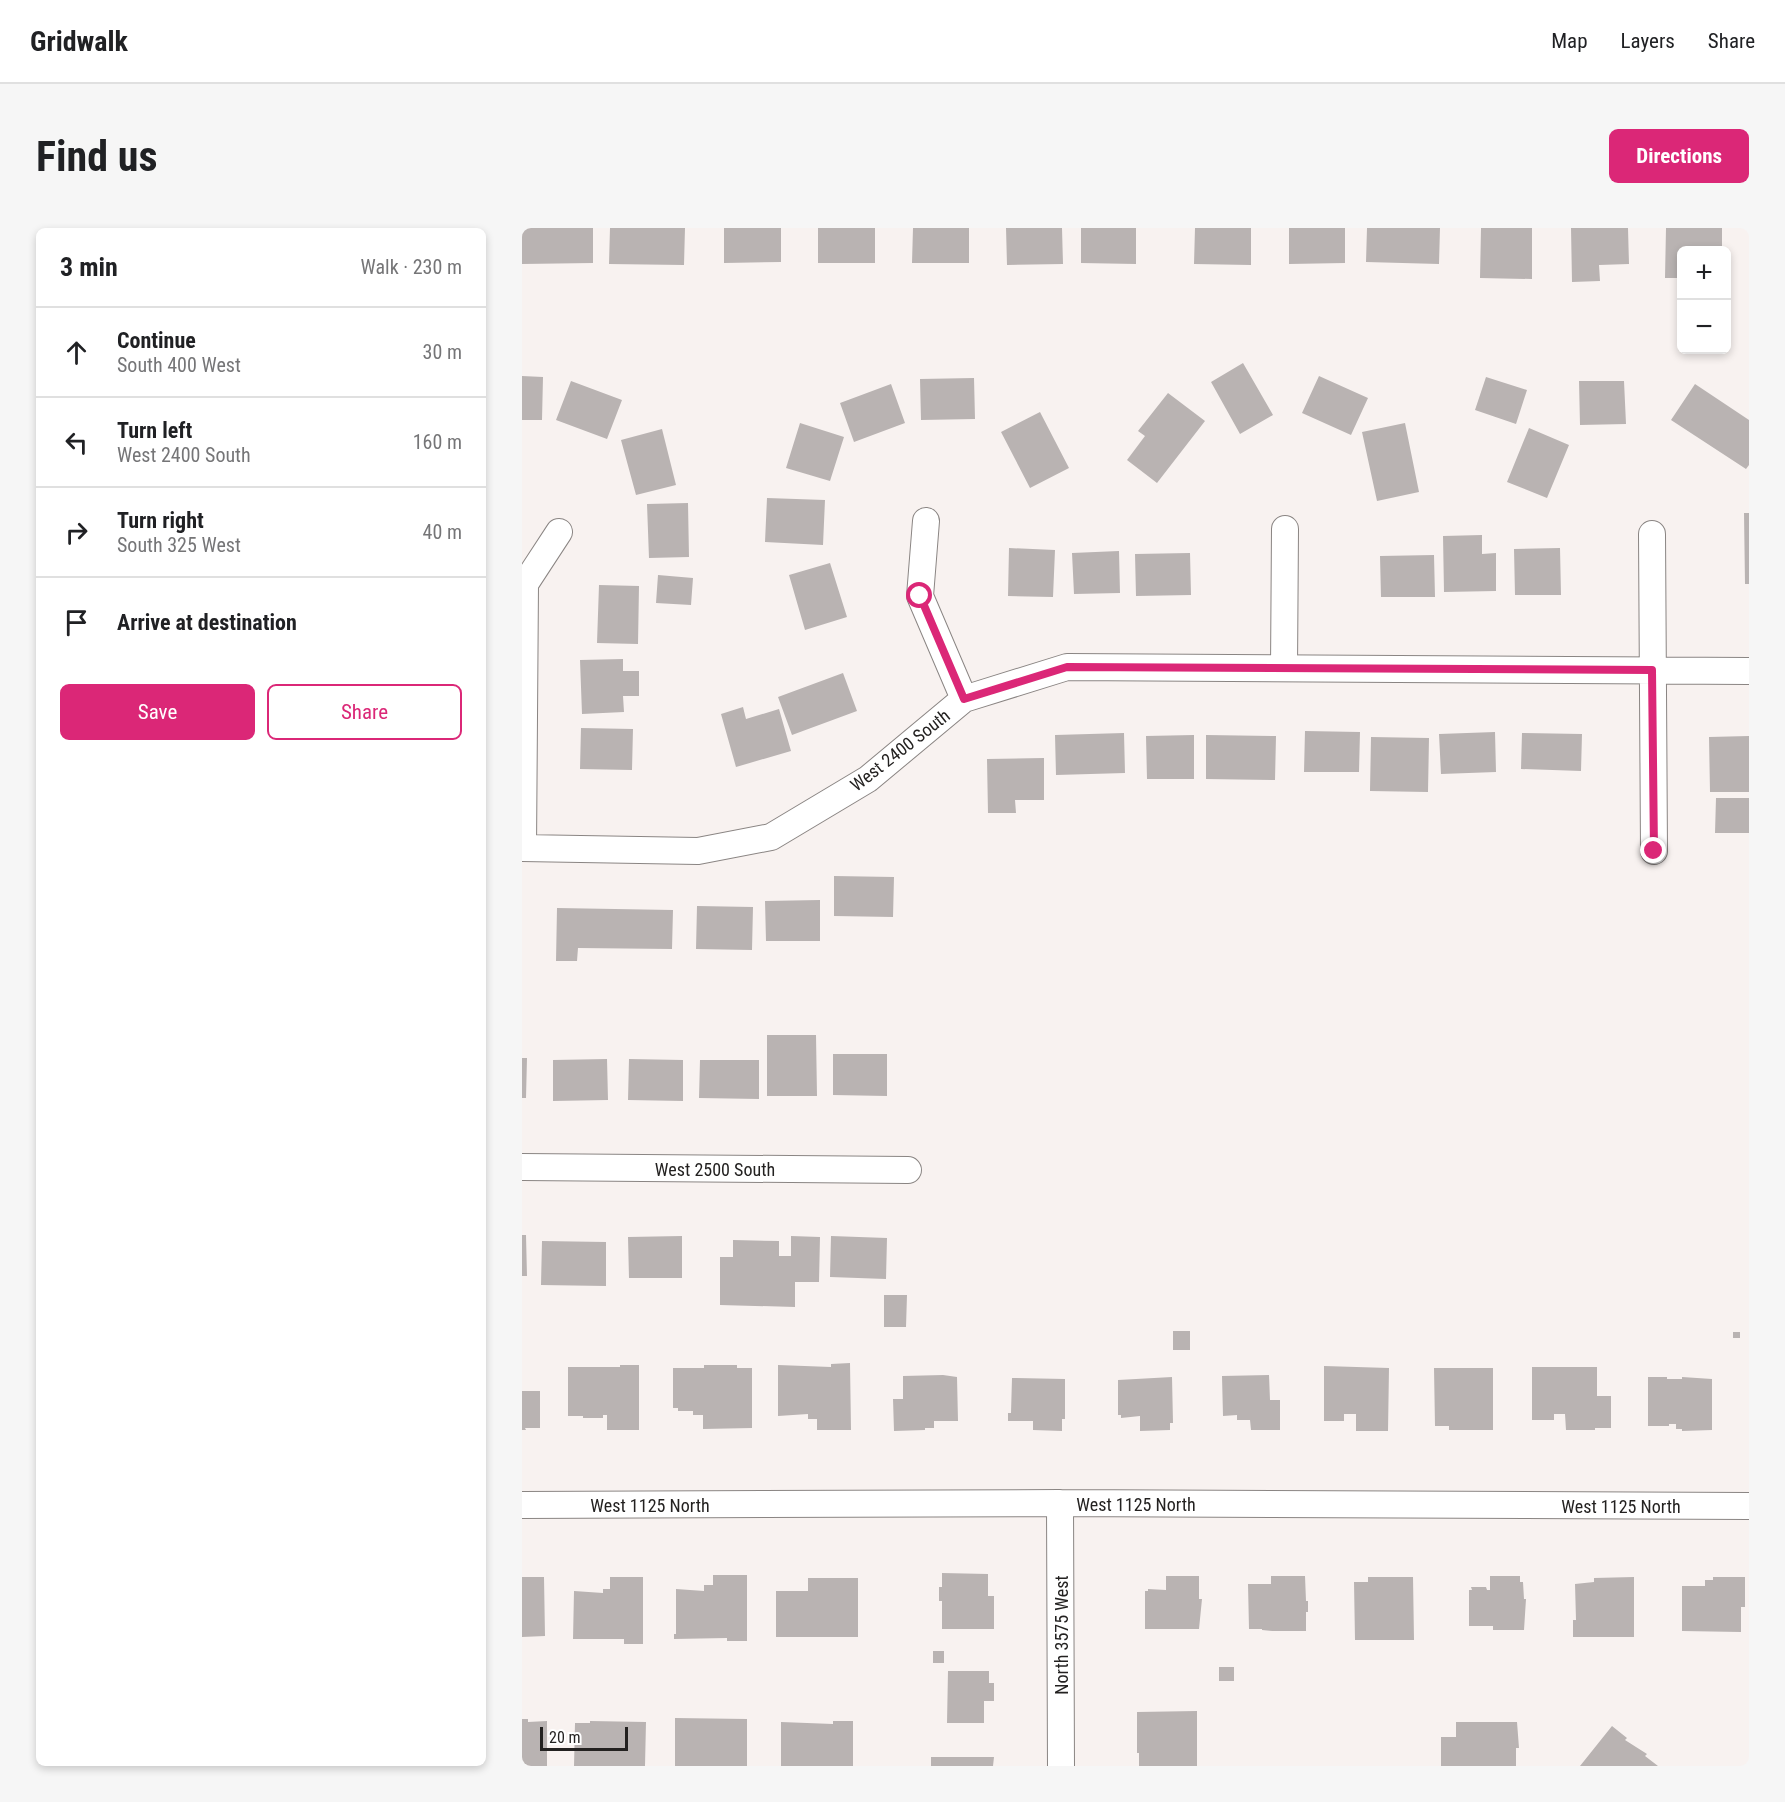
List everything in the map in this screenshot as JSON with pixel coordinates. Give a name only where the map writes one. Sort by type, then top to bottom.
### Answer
[{"type":"street","points":[[926,521],[920,596],[964,699]]},
{"type":"street","points":[[1284,668],[1285,529]]},
{"type":"street","points":[[523,848],[525,584],[559,532]]},
{"type":"street","points":[[1652,534],[1654,851]]},
{"type":"street","name":"West 2400 South","points":[[523,848],[698,851],[771,837],[868,779],[964,699],[1067,667],[1749,671]]},
{"type":"street","name":"West 2500 South","points":[[522,1167],[908,1170]]},
{"type":"street","name":"West 1125 North","points":[[522,1505],[1060,1503],[1749,1506]]},
{"type":"street","name":"North 3575 West","points":[[1060,1503],[1061,1766]]},
{"type":"building","points":[[522,228],[593,228],[593,263],[522,264]]},
{"type":"building","points":[[610,228],[685,228],[684,265],[609,264]]},
{"type":"building","points":[[724,228],[781,228],[781,262],[724,263]]},
{"type":"building","points":[[818,228],[875,228],[875,263],[818,263]]},
{"type":"building","points":[[913,228],[969,228],[969,263],[912,263]]},
{"type":"building","points":[[1006,228],[1062,228],[1063,264],[1007,265]]},
{"type":"building","points":[[1081,228],[1136,228],[1136,264],[1081,263]]},
{"type":"building","points":[[1195,228],[1251,228],[1251,265],[1194,264]]},
{"type":"building","points":[[1289,228],[1345,228],[1345,263],[1289,264]]},
{"type":"building","points":[[1367,228],[1440,228],[1439,264],[1366,262]]},
{"type":"building","points":[[1481,228],[1532,228],[1532,279],[1480,278]]},
{"type":"building","points":[[1571,228],[1628,228],[1629,264],[1599,265],[1600,281],[1572,282]]},
{"type":"building","points":[[1666,228],[1722,228],[1722,246],[1677,246],[1677,278],[1665,278]]},
{"type":"building","points":[[1243,363],[1273,415],[1240,434],[1211,382]]},
{"type":"building","points":[[522,376],[543,377],[542,420],[522,420]]},
{"type":"building","points":[[1319,376],[1368,398],[1351,435],[1302,413]]},
{"type":"building","points":[[1486,377],[1527,390],[1516,424],[1475,410]]},
{"type":"building","points":[[974,378],[975,419],[921,420],[920,379]]},
{"type":"building","points":[[571,381],[622,400],[607,439],[556,420]]},
{"type":"building","points":[[1579,381],[1624,381],[1626,424],[1580,425]]},
{"type":"building","points":[[891,384],[905,423],[854,442],[840,403]]},
{"type":"building","points":[[1695,384],[1749,420],[1749,465],[1746,469],[1671,420]]},
{"type":"building","points":[[1168,393],[1205,421],[1157,483],[1127,460],[1145,436],[1138,431]]},
{"type":"building","points":[[1040,412],[1069,468],[1030,488],[1001,432]]},
{"type":"building","points":[[800,423],[844,437],[830,481],[786,468]]},
{"type":"building","points":[[1405,423],[1419,492],[1377,501],[1362,432]]},
{"type":"building","points":[[1529,428],[1569,445],[1547,498],[1507,482]]},
{"type":"building","points":[[662,429],[676,485],[636,495],[621,440]]},
{"type":"building","points":[[767,498],[825,500],[823,545],[765,542]]},
{"type":"building","points":[[688,503],[689,557],[649,558],[647,504]]},
{"type":"building","points":[[1744,513],[1749,513],[1749,584],[1745,584]]},
{"type":"building","points":[[1482,535],[1482,554],[1496,553],[1496,591],[1444,592],[1443,536]]},
{"type":"building","points":[[1009,548],[1055,550],[1053,597],[1008,596]]},
{"type":"building","points":[[1560,548],[1561,595],[1515,595],[1514,549]]},
{"type":"building","points":[[1119,551],[1120,593],[1074,594],[1072,553]]},
{"type":"building","points":[[1190,553],[1191,595],[1136,596],[1135,554]]},
{"type":"building","points":[[1434,555],[1435,597],[1381,597],[1380,556]]},
{"type":"building","points":[[830,563],[847,617],[805,630],[789,575]]},
{"type":"building","points":[[658,575],[693,578],[691,605],[656,603]]},
{"type":"building","points":[[599,585],[639,586],[638,644],[597,643]]},
{"type":"building","points":[[623,659],[623,671],[639,671],[639,696],[623,696],[624,712],[582,714],[580,660]]},
{"type":"building","points":[[843,673],[857,711],[792,735],[778,697]]},
{"type":"building","points":[[743,707],[746,719],[779,709],[791,751],[736,767],[721,714]]},
{"type":"building","points":[[581,728],[633,729],[632,770],[580,769]]},
{"type":"building","points":[[1305,731],[1360,732],[1359,772],[1304,772]]},
{"type":"building","points":[[1495,732],[1496,772],[1441,774],[1439,734]]},
{"type":"building","points":[[1124,733],[1125,773],[1056,775],[1055,735]]},
{"type":"building","points":[[1522,733],[1582,734],[1581,771],[1521,769]]},
{"type":"building","points":[[1194,735],[1194,779],[1147,779],[1146,736]]},
{"type":"building","points":[[1206,735],[1276,736],[1275,780],[1206,779]]},
{"type":"building","points":[[1749,736],[1749,792],[1710,792],[1709,737]]},
{"type":"building","points":[[1371,737],[1429,738],[1428,792],[1370,791]]},
{"type":"building","points":[[1044,758],[1044,800],[1015,800],[1016,813],[988,813],[987,759]]},
{"type":"building","points":[[1716,798],[1749,798],[1749,833],[1715,833]]},
{"type":"building","points":[[834,876],[894,877],[893,917],[834,916]]},
{"type":"building","points":[[820,900],[820,941],[766,941],[765,901]]},
{"type":"building","points":[[697,906],[753,907],[752,950],[696,949]]},
{"type":"building","points":[[557,908],[673,910],[672,949],[578,948],[577,961],[556,961]]},
{"type":"building","points":[[767,1035],[816,1035],[817,1096],[767,1096]]},
{"type":"building","points":[[833,1054],[887,1054],[887,1096],[833,1095]]},
{"type":"building","points":[[522,1058],[527,1058],[526,1098],[522,1098]]},
{"type":"building","points":[[607,1059],[608,1100],[553,1101],[553,1060]]},
{"type":"building","points":[[629,1059],[683,1060],[683,1101],[628,1100]]},
{"type":"building","points":[[700,1060],[759,1060],[759,1099],[699,1098]]},
{"type":"building","points":[[522,1235],[526,1235],[527,1276],[522,1276]]},
{"type":"building","points":[[682,1236],[682,1278],[629,1278],[628,1237]]},
{"type":"building","points":[[791,1236],[820,1237],[819,1282],[795,1282],[795,1307],[720,1305],[720,1257],[733,1257],[733,1240],[779,1241],[779,1256],[791,1256]]},
{"type":"building","points":[[831,1236],[887,1238],[886,1279],[830,1277]]},
{"type":"building","points":[[542,1241],[606,1242],[606,1286],[541,1285]]},
{"type":"building","points":[[884,1295],[907,1295],[906,1327],[884,1327]]},
{"type":"building","points":[[1173,1331],[1190,1331],[1190,1350],[1173,1350]]},
{"type":"building","points":[[1733,1332],[1740,1332],[1740,1338],[1733,1338]]},
{"type":"building","points":[[850,1363],[851,1430],[817,1430],[817,1419],[808,1419],[808,1414],[778,1416],[778,1365],[831,1367],[831,1364]]},
{"type":"building","points":[[620,1365],[639,1365],[639,1430],[607,1430],[607,1415],[603,1415],[603,1418],[568,1416],[568,1367],[620,1367]]},
{"type":"building","points":[[704,1365],[737,1365],[737,1368],[752,1368],[752,1428],[703,1429],[703,1415],[693,1415],[693,1411],[678,1411],[678,1408],[673,1408],[673,1368],[704,1368]]},
{"type":"building","points":[[1324,1366],[1389,1368],[1388,1431],[1356,1431],[1356,1414],[1344,1414],[1344,1421],[1324,1421]]},
{"type":"building","points":[[1532,1367],[1597,1367],[1597,1396],[1611,1396],[1611,1428],[1566,1430],[1565,1414],[1554,1414],[1554,1420],[1532,1420]]},
{"type":"building","points":[[1434,1368],[1493,1368],[1493,1430],[1449,1430],[1449,1426],[1435,1426]]},
{"type":"building","points":[[1269,1375],[1270,1400],[1280,1400],[1280,1430],[1251,1430],[1250,1420],[1237,1420],[1237,1415],[1223,1416],[1222,1376]]},
{"type":"building","points":[[903,1376],[957,1377],[958,1421],[934,1421],[934,1428],[925,1428],[925,1430],[894,1431],[893,1399],[903,1399]]},
{"type":"building","points":[[1172,1377],[1173,1423],[1170,1423],[1170,1430],[1140,1431],[1140,1416],[1121,1418],[1121,1415],[1118,1415],[1118,1380]]},
{"type":"building","points":[[1648,1377],[1712,1379],[1712,1430],[1682,1431],[1682,1429],[1676,1429],[1676,1424],[1648,1426]]},
{"type":"building","points":[[1012,1378],[1065,1379],[1065,1419],[1062,1419],[1062,1431],[1033,1430],[1033,1421],[1008,1421],[1008,1413],[1011,1413]]},
{"type":"building","points":[[522,1391],[540,1391],[540,1428],[522,1430]]},
{"type":"building","points":[[942,1573],[988,1574],[988,1596],[994,1596],[994,1629],[942,1629],[942,1601],[939,1601],[939,1587],[942,1587]]},
{"type":"building","points":[[713,1575],[747,1575],[747,1641],[727,1641],[727,1638],[674,1639],[676,1589],[704,1591],[704,1585],[713,1585]]},
{"type":"building","points":[[1166,1576],[1199,1576],[1199,1599],[1202,1599],[1199,1629],[1145,1629],[1145,1591],[1148,1589],[1166,1590]]},
{"type":"building","points":[[1271,1576],[1305,1576],[1306,1601],[1308,1601],[1306,1631],[1249,1629],[1248,1584],[1271,1584]]},
{"type":"building","points":[[1490,1576],[1520,1576],[1520,1582],[1523,1582],[1524,1599],[1526,1599],[1524,1630],[1493,1630],[1493,1626],[1469,1626],[1469,1590],[1472,1590],[1471,1587],[1486,1587],[1490,1590]]},
{"type":"building","points":[[522,1577],[544,1577],[545,1636],[522,1637]]},
{"type":"building","points":[[610,1577],[643,1577],[643,1644],[624,1644],[624,1639],[573,1639],[574,1591],[603,1593],[603,1589],[610,1589]]},
{"type":"building","points":[[1368,1577],[1413,1577],[1414,1640],[1355,1640],[1354,1582],[1368,1582]]},
{"type":"building","points":[[1634,1577],[1634,1637],[1573,1637],[1573,1620],[1576,1620],[1575,1584],[1594,1582],[1594,1578]]},
{"type":"building","points":[[1713,1577],[1745,1577],[1745,1607],[1741,1607],[1741,1632],[1682,1631],[1682,1586],[1705,1586],[1705,1580],[1713,1580]]},
{"type":"building","points":[[808,1578],[858,1578],[858,1637],[776,1637],[776,1591],[808,1591]]},
{"type":"building","points":[[933,1651],[944,1651],[944,1663],[933,1663]]},
{"type":"building","points":[[1219,1667],[1234,1667],[1234,1681],[1219,1681]]},
{"type":"building","points":[[948,1671],[989,1671],[989,1683],[994,1683],[994,1701],[984,1701],[984,1723],[947,1723]]},
{"type":"building","points":[[1197,1711],[1197,1766],[1139,1766],[1137,1712]]},
{"type":"building","points":[[675,1718],[747,1719],[747,1766],[675,1766]]},
{"type":"building","points":[[522,1719],[528,1719],[528,1722],[547,1721],[547,1766],[522,1766]]},
{"type":"building","points":[[590,1721],[646,1722],[645,1766],[574,1766],[575,1723],[590,1723]]},
{"type":"building","points":[[833,1721],[853,1721],[853,1766],[781,1766],[781,1722],[833,1724]]},
{"type":"building","points":[[1456,1722],[1517,1722],[1519,1748],[1516,1748],[1516,1766],[1441,1766],[1441,1737],[1456,1737]]},
{"type":"building","points":[[1612,1726],[1627,1738],[1625,1740],[1647,1754],[1645,1756],[1658,1766],[1580,1766]]},
{"type":"building","points":[[931,1757],[994,1757],[993,1766],[931,1766]]},
{"type":"route","points":[[920,596],[964,699],[1067,667],[1652,670],[1654,851]]}]
